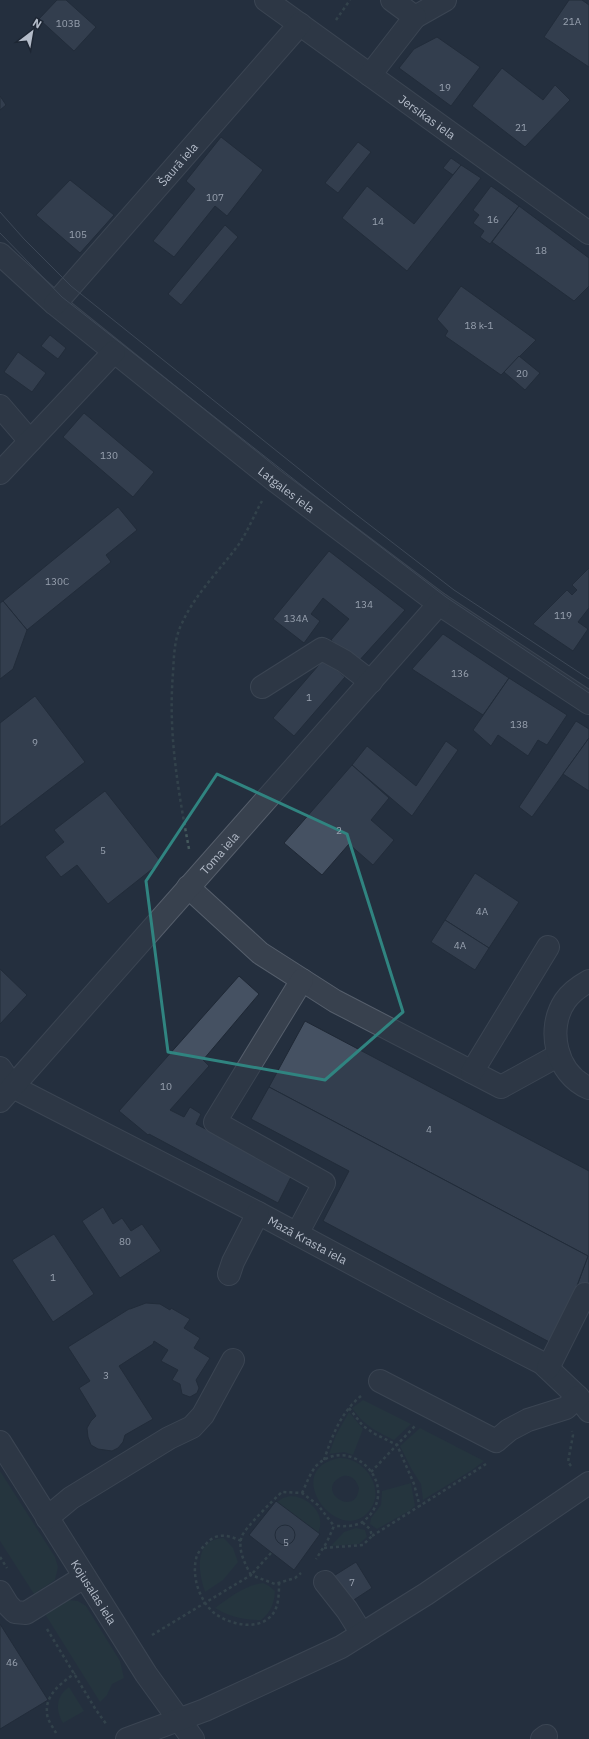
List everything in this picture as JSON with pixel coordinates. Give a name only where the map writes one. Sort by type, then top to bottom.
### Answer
[{"type":"street","name":"Jersikas iela","points":[[266,0],[589,233]]},
{"type":"street","points":[[392,0],[415,17]]},
{"type":"street","points":[[370,75],[415,17],[445,0]]},
{"type":"street","name":"Šaurā iela","points":[[55,304],[300,24]]},
{"type":"street","name":"Latgales iela","points":[[0,254],[55,304],[274,480],[439,604],[589,703]]},
{"type":"street","points":[[0,473],[114,352]]},
{"type":"street","points":[[0,406],[30,441]]},
{"type":"street","name":"Toma iela","points":[[6,1094],[439,604]]},
{"type":"street","points":[[262,687],[322,649],[344,661],[371,682]]},
{"type":"street","points":[[188,887],[260,953],[302,980],[335,1001],[501,1087],[559,1055]]},
{"type":"street","points":[[472,1072],[548,947]]},
{"type":"street","points":[[297,1234],[324,1183],[215,1122],[302,980]]},
{"type":"street","points":[[589,981],[578,987],[565,1000],[557,1018],[555,1037],[559,1055],[568,1072],[583,1085],[589,1088]]},
{"type":"street","points":[[0,1068],[6,1094]]},
{"type":"street","name":"Mazā Krasta iela","points":[[6,1094],[258,1213],[433,1307],[542,1363],[584,1404]]},
{"type":"street","points":[[229,1274],[233,1262],[258,1213]]},
{"type":"street","points":[[548,1368],[585,1294]]},
{"type":"street","points":[[47,1518],[72,1498],[169,1438],[192,1428],[203,1415],[233,1360]]},
{"type":"street","points":[[380,1381],[496,1441],[510,1430],[528,1420],[584,1404]]},
{"type":"street","name":"Kojusalas iela","points":[[0,1442],[146,1674],[193,1739]]},
{"type":"street","points":[[127,1739],[179,1721],[205,1710],[341,1647],[426,1594],[589,1483]]},
{"type":"street","points":[[0,1592],[8,1605],[15,1612],[26,1613],[84,1577]]},
{"type":"street","points":[[325,1582],[347,1610],[362,1634]]},
{"type":"path","points":[[190,856],[173,749],[170,702],[175,646],[182,624],[194,601],[217,570],[240,543],[265,494]]},
{"type":"path","points":[[323,1461],[330,1442],[344,1413],[380,1381]]},
{"type":"path","points":[[349,1408],[363,1426],[397,1445],[414,1484],[420,1507]]},
{"type":"path","points":[[371,1472],[432,1408]]},
{"type":"path","points":[[323,1548],[362,1545],[372,1536],[486,1464],[496,1441]]},
{"type":"path","points":[[302,1493],[316,1466],[328,1457],[342,1455],[353,1458],[364,1464],[371,1472],[379,1487],[378,1497],[373,1510],[362,1522],[346,1526],[334,1526]]},
{"type":"path","points":[[303,1572],[295,1578],[275,1584],[251,1575],[243,1560],[241,1541],[242,1536],[271,1501],[282,1492],[302,1493],[318,1506],[334,1526]]},
{"type":"path","points":[[362,1522],[370,1529],[372,1536]]},
{"type":"path","points":[[312,1565],[323,1548],[334,1526]]},
{"type":"path","points":[[241,1541],[229,1536],[221,1535],[210,1539],[200,1550],[196,1558],[196,1583],[205,1602],[213,1611],[221,1617],[238,1624],[253,1624],[266,1621],[272,1614],[277,1603],[279,1583]]},
{"type":"path","points":[[148,1638],[251,1575],[271,1553]]},
{"type":"path","points":[[0,1557],[8,1570]]},
{"type":"path","points":[[34,1608],[75,1673],[96,1710],[108,1726]]},
{"type":"path","points":[[56,1733],[47,1714],[48,1701],[53,1692],[61,1683],[75,1673]]},
{"type":"highlighted area","points":[[217,774],[347,834],[403,1012],[325,1080],[168,1052],[146,881]]},
{"type":"green space","points":[[363,1400],[411,1424],[394,1440],[370,1427],[352,1408]]},
{"type":"green space","points":[[349,1412],[363,1429],[353,1455],[344,1452],[329,1454],[336,1435]]},
{"type":"green space","points":[[420,1428],[484,1461],[423,1500],[421,1484],[400,1446]]},
{"type":"green space","points":[[339,1458],[348,1459],[365,1469],[374,1485],[376,1494],[374,1503],[369,1511],[357,1520],[343,1520],[331,1514],[320,1503],[314,1490],[314,1477],[322,1465]],"holes":[[[343,1476],[349,1476],[359,1488],[356,1497],[351,1501],[344,1502],[338,1499],[332,1488],[335,1482]]]},
{"type":"green space","points":[[0,1471],[55,1557],[58,1567],[55,1580],[34,1594],[0,1541]]},
{"type":"green space","points":[[411,1483],[415,1506],[377,1529],[370,1524],[371,1518],[381,1505],[382,1491]]},
{"type":"green space","points":[[290,1496],[303,1499],[314,1507],[320,1519],[318,1533],[277,1502]]},
{"type":"green space","points":[[356,1528],[365,1530],[367,1537],[359,1544],[331,1546],[344,1532]]},
{"type":"green space","points":[[224,1538],[233,1548],[238,1562],[223,1580],[205,1592],[201,1575],[200,1558],[207,1544],[214,1540]]},
{"type":"green space","points":[[263,1583],[275,1591],[274,1600],[271,1607],[261,1620],[237,1617],[226,1614],[215,1608],[244,1589]]},
{"type":"green space","points":[[67,1600],[78,1601],[86,1606],[120,1661],[124,1678],[112,1684],[107,1695],[100,1702],[45,1614]]},
{"type":"green space","points":[[69,1687],[84,1711],[63,1723],[60,1718],[58,1704],[61,1695]]},
{"type":"building","points":[[57,0],[66,0],[96,27],[74,51],[39,19]]},
{"type":"building","points":[[569,0],[582,0],[589,5],[589,67],[544,37]]},
{"type":"building","points":[[437,37],[480,67],[451,106],[399,68],[414,49]]},
{"type":"building","points":[[502,68],[543,100],[555,85],[570,100],[525,147],[472,106]]},
{"type":"building","points":[[0,96],[6,105],[0,110]]},
{"type":"building","points":[[221,137],[263,170],[227,216],[215,206],[174,257],[153,241],[195,189],[186,181]]},
{"type":"building","points":[[358,142],[371,152],[338,193],[325,183]]},
{"type":"building","points":[[451,158],[461,165],[453,175],[443,168]]},
{"type":"building","points":[[461,165],[481,178],[407,271],[342,218],[367,186],[414,224]]},
{"type":"building","points":[[70,180],[114,215],[80,253],[36,215]]},
{"type":"building","points":[[491,186],[519,206],[490,244],[480,237],[484,231],[473,223],[479,215],[473,210]]},
{"type":"building","points":[[519,206],[589,258],[589,286],[574,301],[492,242]]},
{"type":"building","points":[[225,225],[238,237],[181,305],[168,294]]},
{"type":"building","points":[[461,286],[536,340],[501,375],[445,336],[448,331],[437,319]]},
{"type":"building","points":[[50,335],[66,348],[58,359],[41,346]]},
{"type":"building","points":[[18,352],[46,373],[32,392],[4,372]]},
{"type":"building","points":[[519,356],[540,373],[525,390],[504,372]]},
{"type":"building","points":[[84,413],[154,472],[133,497],[63,437]]},
{"type":"building","points":[[118,507],[137,530],[106,555],[111,562],[27,630],[3,601]]},
{"type":"building","points":[[329,551],[405,610],[357,663],[331,640],[349,619],[323,598],[311,614],[320,621],[304,643],[273,619]]},
{"type":"building","points":[[589,568],[589,608],[578,622],[588,629],[573,651],[533,624],[567,590],[572,595],[577,590],[572,585]]},
{"type":"building","points":[[3,601],[27,630],[13,669],[0,679],[0,603]]},
{"type":"building","points":[[443,634],[509,678],[483,715],[412,669]]},
{"type":"building","points":[[324,659],[345,677],[294,736],[273,718]]},
{"type":"building","points":[[509,678],[567,715],[547,745],[538,740],[528,756],[498,735],[491,746],[473,730]]},
{"type":"building","points":[[35,696],[85,762],[0,827],[0,723]]},
{"type":"building","points":[[576,721],[589,729],[589,738],[532,817],[519,807]]},
{"type":"building","points":[[589,738],[589,791],[563,774]]},
{"type":"building","points":[[446,741],[458,750],[412,816],[352,765],[367,746],[416,786]]},
{"type":"building","points":[[352,765],[389,798],[371,820],[394,840],[373,865],[349,844],[322,875],[284,843]]},
{"type":"building","points":[[105,791],[161,862],[108,904],[77,865],[61,877],[45,857],[64,842],[54,830]]},
{"type":"building","points":[[475,873],[519,902],[489,948],[445,920]]},
{"type":"building","points":[[445,920],[489,948],[475,970],[431,942]]},
{"type":"building","points":[[0,969],[27,995],[0,1024]]},
{"type":"building","points":[[239,976],[259,994],[203,1060],[209,1066],[170,1110],[184,1117],[190,1107],[201,1114],[196,1124],[292,1175],[278,1203],[149,1134],[148,1135],[119,1111]]},
{"type":"building","points":[[305,1021],[589,1171],[589,1297],[576,1289],[588,1256],[269,1087]]},
{"type":"building","points":[[269,1087],[588,1256],[555,1345],[323,1221],[349,1171],[251,1119]]},
{"type":"building","points":[[103,1207],[113,1224],[122,1218],[131,1231],[142,1224],[161,1251],[120,1278],[82,1221]]},
{"type":"building","points":[[54,1234],[94,1294],[53,1322],[12,1260]]},
{"type":"building","points":[[146,1303],[160,1304],[170,1310],[171,1308],[190,1319],[184,1328],[200,1338],[194,1348],[210,1358],[196,1380],[199,1388],[197,1393],[190,1397],[182,1394],[180,1384],[172,1380],[178,1370],[161,1361],[168,1350],[154,1341],[153,1344],[119,1366],[153,1419],[125,1435],[123,1442],[118,1448],[112,1451],[98,1449],[91,1445],[87,1428],[96,1416],[79,1388],[90,1381],[68,1347],[129,1309]]},
{"type":"building","points":[[276,1501],[320,1534],[294,1570],[249,1535]]},
{"type":"building","points":[[285,1525],[292,1528],[295,1535],[292,1542],[285,1545],[278,1542],[275,1535],[278,1528]]},
{"type":"building","points":[[356,1562],[372,1588],[349,1603],[332,1577]]},
{"type":"building","points":[[0,1624],[48,1700],[0,1729]]},
{"type":"tram line","points":[[0,212],[24,239],[71,286],[349,509],[454,590],[589,679]]},
{"type":"tram line","points":[[0,233],[62,297],[343,518],[446,597],[589,693]]}]
